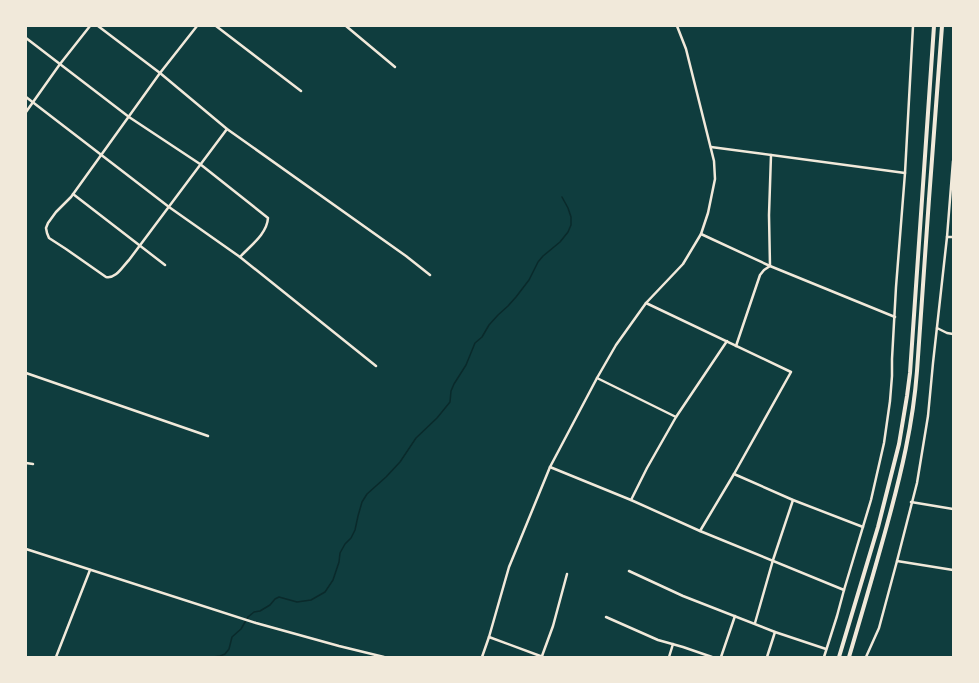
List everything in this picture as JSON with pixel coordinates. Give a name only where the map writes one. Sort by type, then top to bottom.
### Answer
[{"type":"highway","points":[[840,657],[878,526],[893,468],[899,444],[907,396],[910,373],[934,26]]},
{"type":"highway","points":[[849,657],[895,496],[912,417],[918,371],[942,26]]},
{"type":"street","points":[[26,112],[60,64],[90,26]]},
{"type":"street","points":[[98,26],[160,73],[227,128],[406,256],[430,275]]},
{"type":"street","points":[[197,26],[160,73],[73,194],[48,223],[46,228],[50,238],[106,278],[114,276],[140,246],[227,128]]},
{"type":"street","points":[[216,26],[301,91]]},
{"type":"street","points":[[346,26],[395,67]]},
{"type":"street","points":[[482,657],[509,567],[550,467],[616,344],[646,304],[683,264],[701,234],[708,214],[716,170],[712,147],[686,49],[677,26]]},
{"type":"street","points":[[824,657],[871,500],[884,443],[890,401],[905,173],[912,26]]},
{"type":"street","points":[[26,38],[129,117],[200,164],[268,218],[268,223],[259,237],[240,257]]},
{"type":"street","points":[[26,97],[169,207],[240,257],[376,366]]},
{"type":"street","points":[[712,147],[905,173]]},
{"type":"street","points":[[770,266],[769,215],[771,155]]},
{"type":"street","points":[[866,657],[879,628],[897,561],[916,483],[928,416],[948,237],[953,161]]},
{"type":"street","points":[[73,194],[165,264]]},
{"type":"street","points":[[701,234],[770,266],[895,317]]},
{"type":"street","points":[[948,237],[953,237]]},
{"type":"street","points":[[736,346],[760,274],[770,266]]},
{"type":"street","points":[[646,304],[791,372],[700,531]]},
{"type":"street","points":[[937,328],[953,334]]},
{"type":"street","points":[[631,500],[676,417],[727,341]]},
{"type":"street","points":[[26,373],[208,436]]},
{"type":"street","points":[[597,378],[676,417]]},
{"type":"street","points":[[26,463],[33,464]]},
{"type":"street","points":[[550,467],[844,590]]},
{"type":"street","points":[[734,474],[792,500],[863,527]]},
{"type":"street","points":[[755,624],[792,500]]},
{"type":"street","points":[[911,502],[953,509]]},
{"type":"street","points":[[26,549],[236,617],[384,657]]},
{"type":"street","points":[[897,561],[953,570]]},
{"type":"street","points":[[56,657],[90,570]]},
{"type":"street","points":[[628,571],[683,596],[775,632],[826,649]]},
{"type":"street","points":[[489,637],[543,657],[567,574]]},
{"type":"street","points":[[721,657],[735,616]]},
{"type":"street","points":[[606,617],[658,640],[712,657]]},
{"type":"street","points":[[767,657],[775,632]]},
{"type":"street","points":[[668,657],[673,644]]},
{"type":"waterway","points":[[213,657],[225,654],[229,649],[232,637],[241,629],[248,617],[254,612],[260,611],[270,605],[275,599],[279,597],[297,602],[311,600],[325,592],[333,580],[339,562],[340,553],[355,530],[362,502],[367,494],[400,462],[416,438],[437,418],[450,402],[451,391],[466,365],[475,343],[482,337],[489,325],[516,297],[529,280],[538,262],[543,256],[560,242],[568,232],[571,225],[571,217],[562,197]]}]
